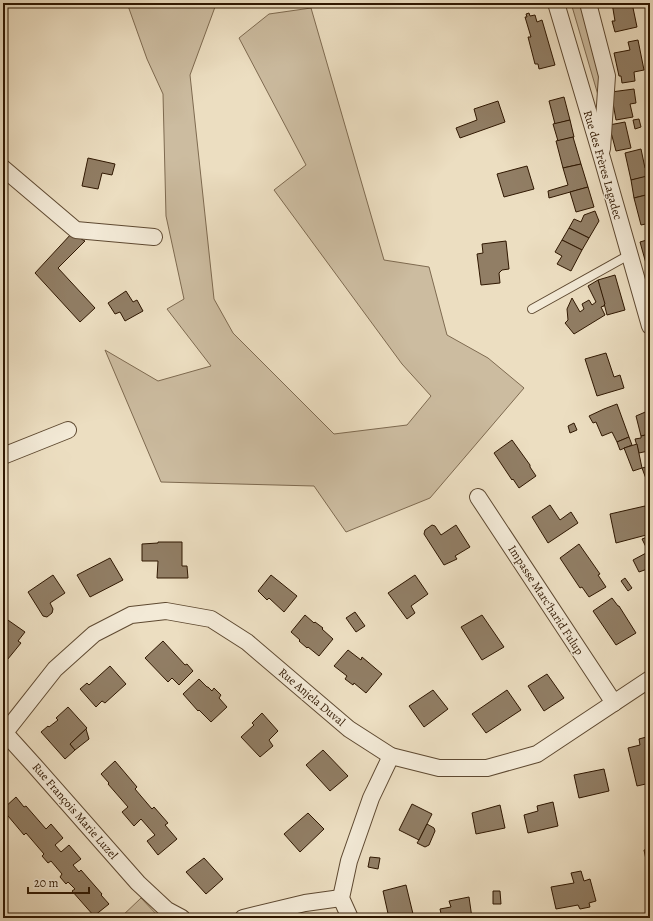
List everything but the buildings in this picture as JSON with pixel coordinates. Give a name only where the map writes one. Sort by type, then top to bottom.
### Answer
[{"type":"street","name":"Rue des Frères Lagadec","points":[[556,3],[650,326]]},
{"type":"street","points":[[588,3],[607,76],[602,158]]},
{"type":"street","points":[[3,168],[76,230],[154,237]]},
{"type":"street","points":[[3,456],[68,430]]},
{"type":"street","name":"Impasse Marc'harid Fulup","points":[[478,497],[614,703]]},
{"type":"street","name":"Rue Anjela Duval","points":[[4,734],[55,669],[94,634],[131,615],[166,611],[211,619],[247,642],[349,729],[391,756],[438,768],[487,768],[537,754],[650,679]]},
{"type":"street","name":"Rue François Marie Luzel","points":[[4,734],[33,764],[138,883],[167,910],[182,918]]},
{"type":"street","points":[[350,918],[341,898],[349,861],[371,798],[391,756]]},
{"type":"street","points":[[243,918],[305,903],[341,898]]},
{"type":"lane","points":[[532,309],[629,255]]},
{"type":"shaded area","points":[[127,3],[209,3],[215,7],[190,75],[214,299],[233,333],[334,434],[407,425],[431,396],[402,364],[274,190],[306,165],[239,38],[269,14],[311,8],[384,260],[429,267],[447,335],[488,358],[524,388],[430,498],[346,532],[314,486],[161,482],[105,350],[158,381],[211,366],[167,309],[184,299],[166,216],[163,94],[147,59]]},
{"type":"shaded area","points":[[571,3],[580,3],[594,51],[600,79],[598,95]]},
{"type":"shaded area","points":[[141,898],[160,918],[120,918]]}]
